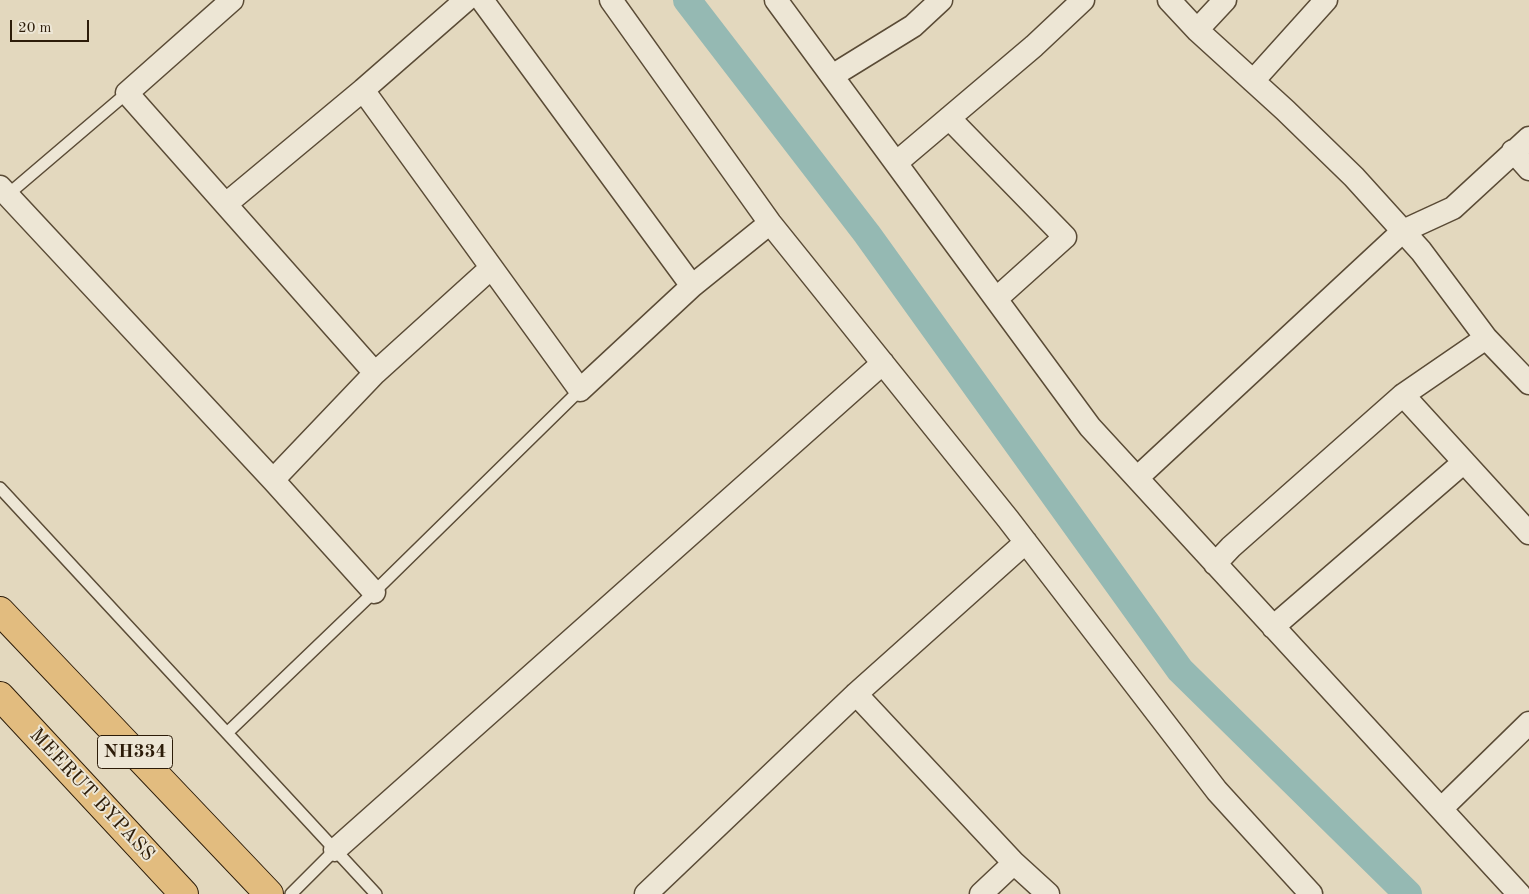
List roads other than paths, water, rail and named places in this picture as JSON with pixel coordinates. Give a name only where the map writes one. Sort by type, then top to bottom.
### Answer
[{"type":"highway","name":"NH334","points":[[1,611],[269,894]]},
{"type":"highway","name":"MEERUT BYPASS","points":[[0,696],[184,894]]},
{"type":"street","points":[[232,0],[127,92],[375,373]]},
{"type":"street","points":[[226,204],[363,90],[466,0]]},
{"type":"street","points":[[482,0],[692,286]]},
{"type":"street","points":[[611,0],[770,223],[1026,542],[1217,791],[1311,894]]},
{"type":"street","points":[[776,0],[1090,427],[1519,894]]},
{"type":"street","points":[[832,76],[913,26],[941,0]]},
{"type":"street","points":[[896,163],[1034,46],[1083,0]]},
{"type":"street","points":[[1169,0],[1197,30],[1354,177],[1421,250],[1486,338],[1529,383]]},
{"type":"street","points":[[1197,30],[1225,0]]},
{"type":"street","points":[[1252,81],[1326,0]]},
{"type":"street","points":[[363,90],[580,390],[692,286],[770,223]]},
{"type":"street","points":[[949,118],[1065,237],[996,299]]},
{"type":"street","points":[[1137,478],[1403,230],[1453,208],[1521,144],[1529,169]]},
{"type":"street","points":[[2,194],[273,480],[374,592]]},
{"type":"street","points":[[273,480],[375,373],[492,268]]},
{"type":"street","points":[[1215,564],[1231,547],[1403,395],[1486,338]]},
{"type":"street","points":[[335,850],[883,363]]},
{"type":"street","points":[[1403,395],[1529,533]]},
{"type":"street","points":[[1273,626],[1464,462]]},
{"type":"street","points":[[646,894],[856,694],[1026,542]]},
{"type":"street","points":[[856,694],[1014,863],[1048,894]]},
{"type":"street","points":[[1441,809],[1526,730]]},
{"type":"street","points":[[981,894],[1014,863]]},
{"type":"lane","points":[[2,194],[127,92]]},
{"type":"lane","points":[[227,733],[580,390]]},
{"type":"lane","points":[[0,488],[376,894]]},
{"type":"lane","points":[[291,894],[335,850]]},
{"type":"waterway","points":[[687,0],[867,234],[1180,670],[1408,894]]}]
